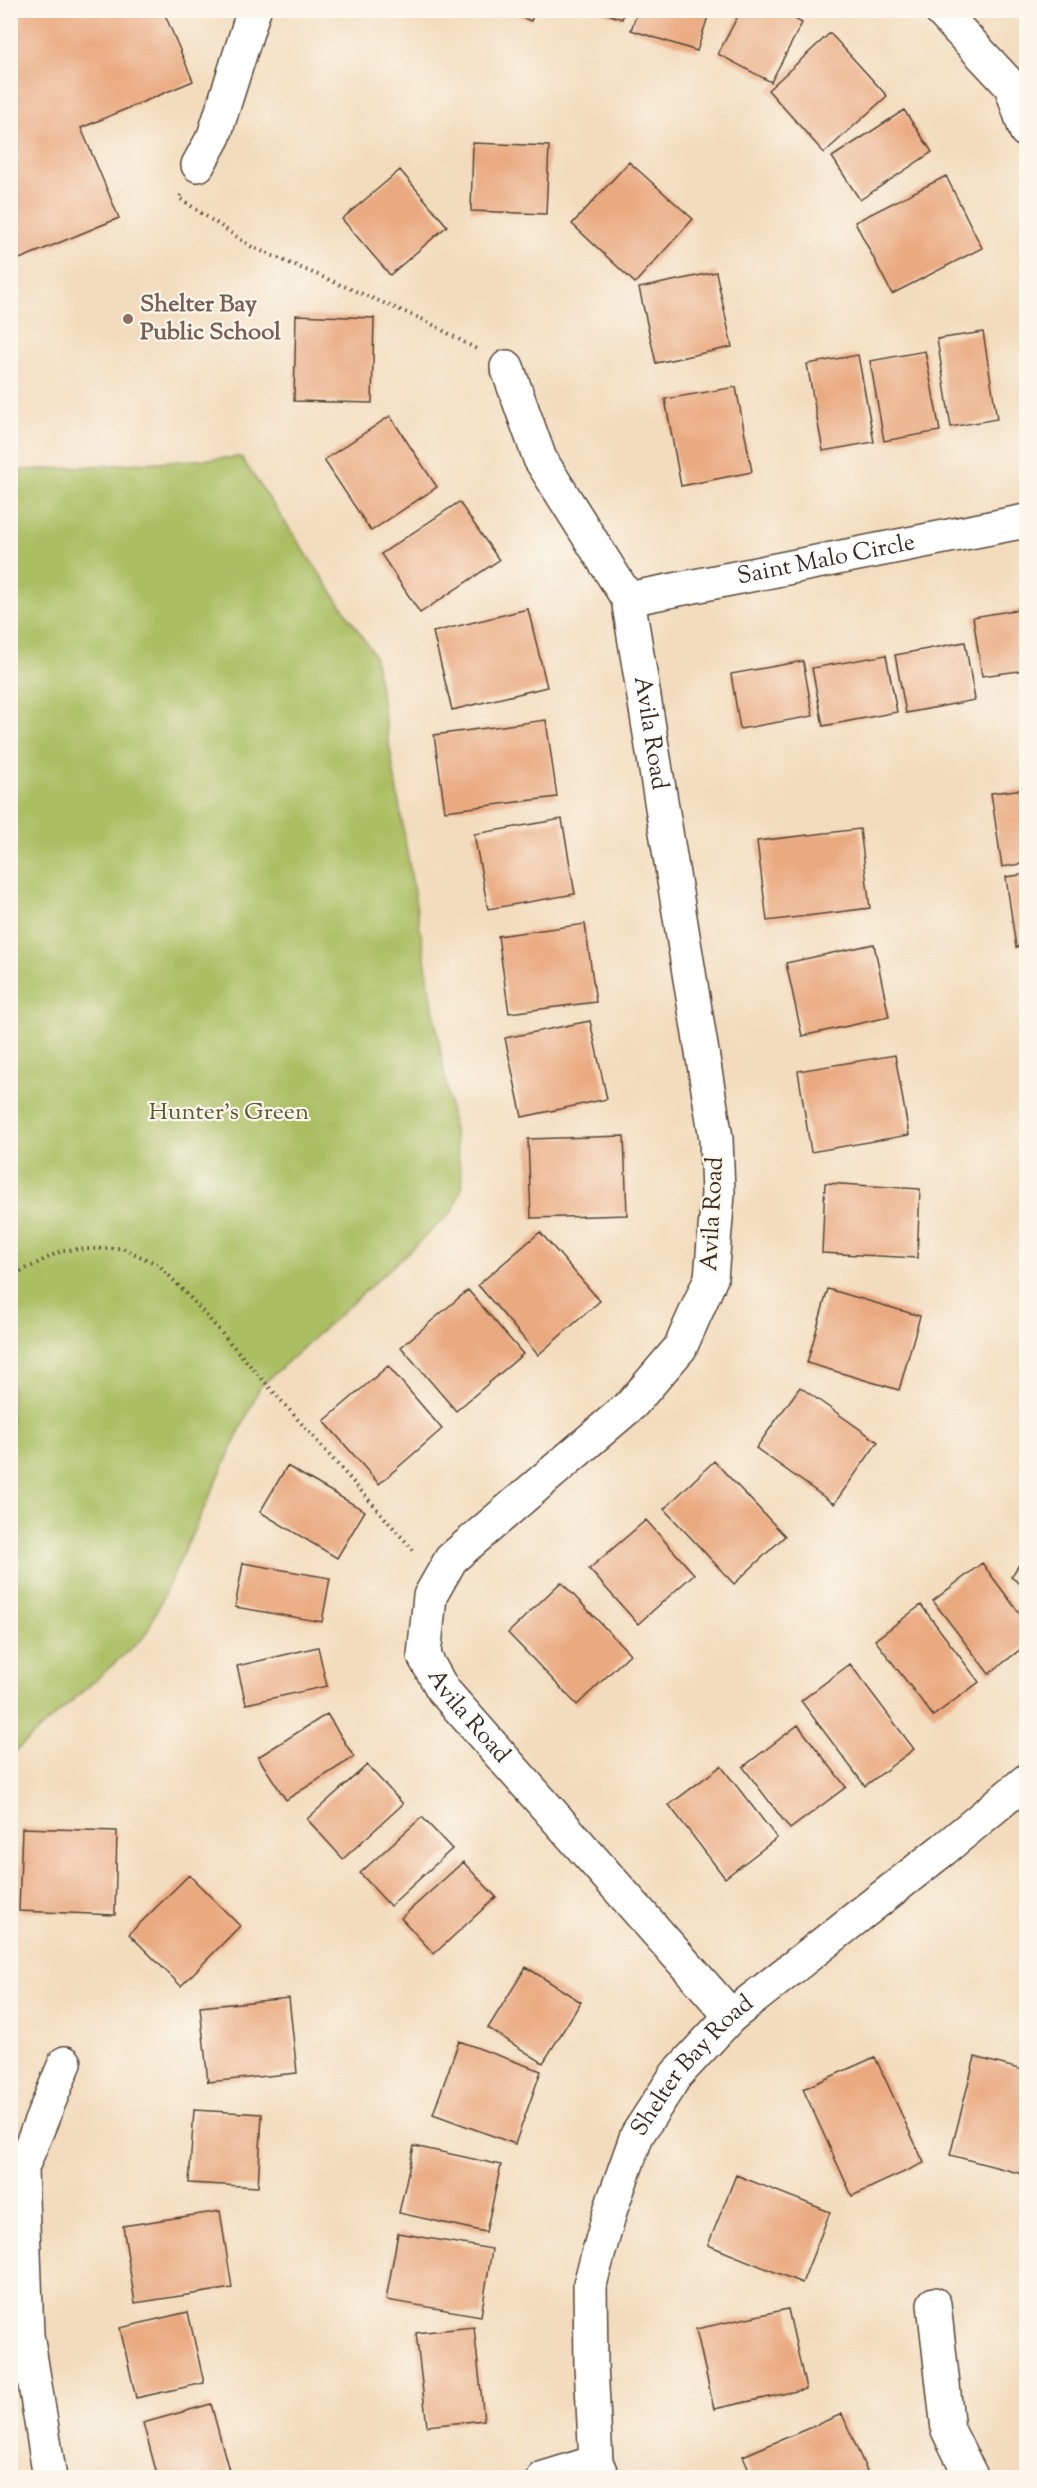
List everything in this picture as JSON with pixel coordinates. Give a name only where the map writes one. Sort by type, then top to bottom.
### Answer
[{"type":"street","points":[[198,165],[214,136],[254,10]]},
{"type":"street","points":[[940,10],[1018,80],[1026,131]]},
{"type":"street","name":"Avila Road","points":[[507,367],[540,459],[628,599],[716,1138],[718,1194],[711,1278],[680,1348],[632,1404],[452,1559],[430,1596],[424,1656],[444,1690],[731,2016]]},
{"type":"street","name":"Saint Malo Circle","points":[[628,599],[1026,521]]},
{"type":"street","name":"Shelter Bay Road","points":[[600,2470],[591,2365],[590,2284],[611,2208],[638,2135],[676,2075],[731,2016],[944,1849],[1026,1781]]},
{"type":"street","points":[[50,2478],[27,2336],[21,2170],[65,2063]]},
{"type":"street","points":[[934,2304],[948,2430],[972,2478]]},
{"type":"street","points":[[544,2478],[600,2470]]},
{"type":"path","points":[[179,198],[252,248],[426,321],[507,367]]},
{"type":"path","points":[[10,1277],[63,1250],[122,1248],[159,1265],[440,1580]]},
{"type":"green space","name":"Hunter's Green","points":[[241,457],[374,654],[463,1185],[453,1211],[260,1387],[145,1636],[11,1755],[11,471]]},
{"type":"building","points":[[10,10],[163,10],[193,81],[81,128],[119,218],[10,263]]},
{"type":"building","points":[[501,10],[535,10],[531,21]]},
{"type":"building","points":[[596,10],[624,10],[622,19]]},
{"type":"building","points":[[638,10],[710,10],[697,51],[631,30]]},
{"type":"building","points":[[741,10],[779,10],[802,23],[771,82],[718,54]]},
{"type":"building","points":[[830,33],[887,96],[824,153],[768,90]]},
{"type":"building","points":[[904,110],[932,152],[860,200],[832,157]]},
{"type":"building","points":[[473,143],[549,146],[546,214],[471,211]]},
{"type":"building","points":[[629,162],[693,219],[635,283],[572,224]]},
{"type":"building","points":[[400,170],[447,226],[390,275],[342,219]]},
{"type":"building","points":[[946,176],[982,248],[892,294],[855,222]]},
{"type":"building","points":[[716,272],[732,347],[656,363],[639,288]]},
{"type":"building","points":[[296,315],[374,318],[372,403],[294,401]]},
{"type":"building","points":[[983,332],[997,419],[951,427],[937,339]]},
{"type":"building","points":[[925,351],[940,431],[884,441],[870,361]]},
{"type":"building","points":[[858,355],[874,442],[823,451],[807,364]]},
{"type":"building","points":[[736,387],[752,472],[681,486],[665,399]]},
{"type":"building","points":[[390,416],[437,487],[371,531],[324,460]]},
{"type":"building","points":[[459,502],[499,560],[420,613],[381,554]]},
{"type":"building","points":[[1026,608],[1026,670],[982,676],[973,617]]},
{"type":"building","points":[[528,609],[547,687],[452,710],[433,632]]},
{"type":"building","points":[[965,642],[975,700],[906,713],[895,655]]},
{"type":"building","points":[[886,655],[897,712],[823,726],[812,668]]},
{"type":"building","points":[[803,661],[813,716],[740,729],[731,674]]},
{"type":"building","points":[[546,720],[557,797],[445,811],[434,735]]},
{"type":"building","points":[[1026,789],[1026,863],[1002,867],[991,793]]},
{"type":"building","points":[[562,819],[575,894],[488,909],[474,834]]},
{"type":"building","points":[[860,829],[870,908],[767,921],[757,841]]},
{"type":"building","points":[[1026,874],[1026,945],[1016,947],[1006,877]]},
{"type":"building","points":[[585,924],[596,1002],[509,1013],[498,936]]},
{"type":"building","points":[[874,944],[889,1017],[802,1036],[786,963]]},
{"type":"building","points":[[590,1021],[607,1099],[522,1117],[505,1038]]},
{"type":"building","points":[[895,1055],[909,1135],[811,1152],[798,1071]]},
{"type":"building","points":[[624,1136],[627,1215],[531,1218],[528,1139]]},
{"type":"building","points":[[825,1183],[920,1189],[917,1258],[822,1253]]},
{"type":"building","points":[[540,1232],[600,1301],[538,1355],[478,1285]]},
{"type":"building","points":[[828,1289],[920,1316],[899,1390],[807,1363]]},
{"type":"building","points":[[468,1290],[523,1354],[456,1411],[401,1347]]},
{"type":"building","points":[[388,1366],[442,1429],[379,1484],[324,1421]]},
{"type":"building","points":[[800,1387],[878,1442],[834,1504],[756,1448]]},
{"type":"building","points":[[714,1461],[785,1536],[734,1584],[664,1509]]},
{"type":"building","points":[[287,1466],[365,1511],[337,1558],[260,1512]]},
{"type":"building","points":[[646,1520],[694,1574],[638,1624],[589,1569]]},
{"type":"building","points":[[1026,1554],[1026,1588],[1011,1577]]},
{"type":"building","points":[[243,1563],[330,1578],[322,1622],[235,1607]]},
{"type":"building","points":[[982,1563],[1026,1622],[1026,1645],[989,1674],[933,1601]]},
{"type":"building","points":[[561,1582],[630,1654],[577,1705],[508,1633]]},
{"type":"building","points":[[921,1605],[979,1682],[933,1716],[875,1640]]},
{"type":"building","points":[[318,1647],[327,1686],[246,1704],[237,1666]]},
{"type":"building","points":[[850,1664],[914,1749],[865,1786],[801,1701]]},
{"type":"building","points":[[327,1714],[354,1757],[286,1800],[258,1757]]},
{"type":"building","points":[[798,1725],[846,1787],[790,1829],[743,1767]]},
{"type":"building","points":[[367,1765],[403,1804],[343,1859],[307,1819]]},
{"type":"building","points":[[721,1766],[777,1838],[725,1878],[669,1805]]},
{"type":"building","points":[[422,1817],[452,1849],[390,1906],[360,1873]]},
{"type":"building","points":[[22,1828],[117,1831],[115,1915],[19,1911]]},
{"type":"building","points":[[463,1862],[496,1897],[434,1954],[401,1918]]},
{"type":"building","points":[[189,1875],[240,1926],[181,1986],[129,1934]]},
{"type":"building","points":[[526,1967],[581,2002],[543,2063],[488,2028]]},
{"type":"building","points":[[289,1998],[297,2073],[208,2082],[200,2007]]},
{"type":"building","points":[[459,2041],[541,2071],[515,2144],[433,2114]]},
{"type":"building","points":[[875,2057],[924,2163],[852,2196],[803,2089]]},
{"type":"building","points":[[975,2057],[1026,2071],[1026,2175],[950,2155]]},
{"type":"building","points":[[194,2110],[262,2114],[258,2187],[189,2183]]},
{"type":"building","points":[[414,2146],[501,2165],[486,2232],[399,2213]]},
{"type":"building","points":[[736,2175],[830,2212],[802,2283],[708,2245]]},
{"type":"building","points":[[220,2211],[232,2288],[135,2303],[123,2226]]},
{"type":"building","points":[[398,2233],[492,2249],[481,2316],[386,2300]]},
{"type":"building","points":[[788,2309],[806,2389],[714,2409],[696,2329]]},
{"type":"building","points":[[188,2312],[204,2383],[136,2398],[120,2328]]},
{"type":"building","points":[[474,2327],[484,2420],[427,2426],[416,2333]]},
{"type":"building","points":[[211,2404],[231,2478],[158,2478],[143,2423]]},
{"type":"building","points":[[842,2414],[870,2478],[753,2478],[743,2456]]},
{"type":"place","name":"Shelter Bay Public School","points":[[128,319]]}]
